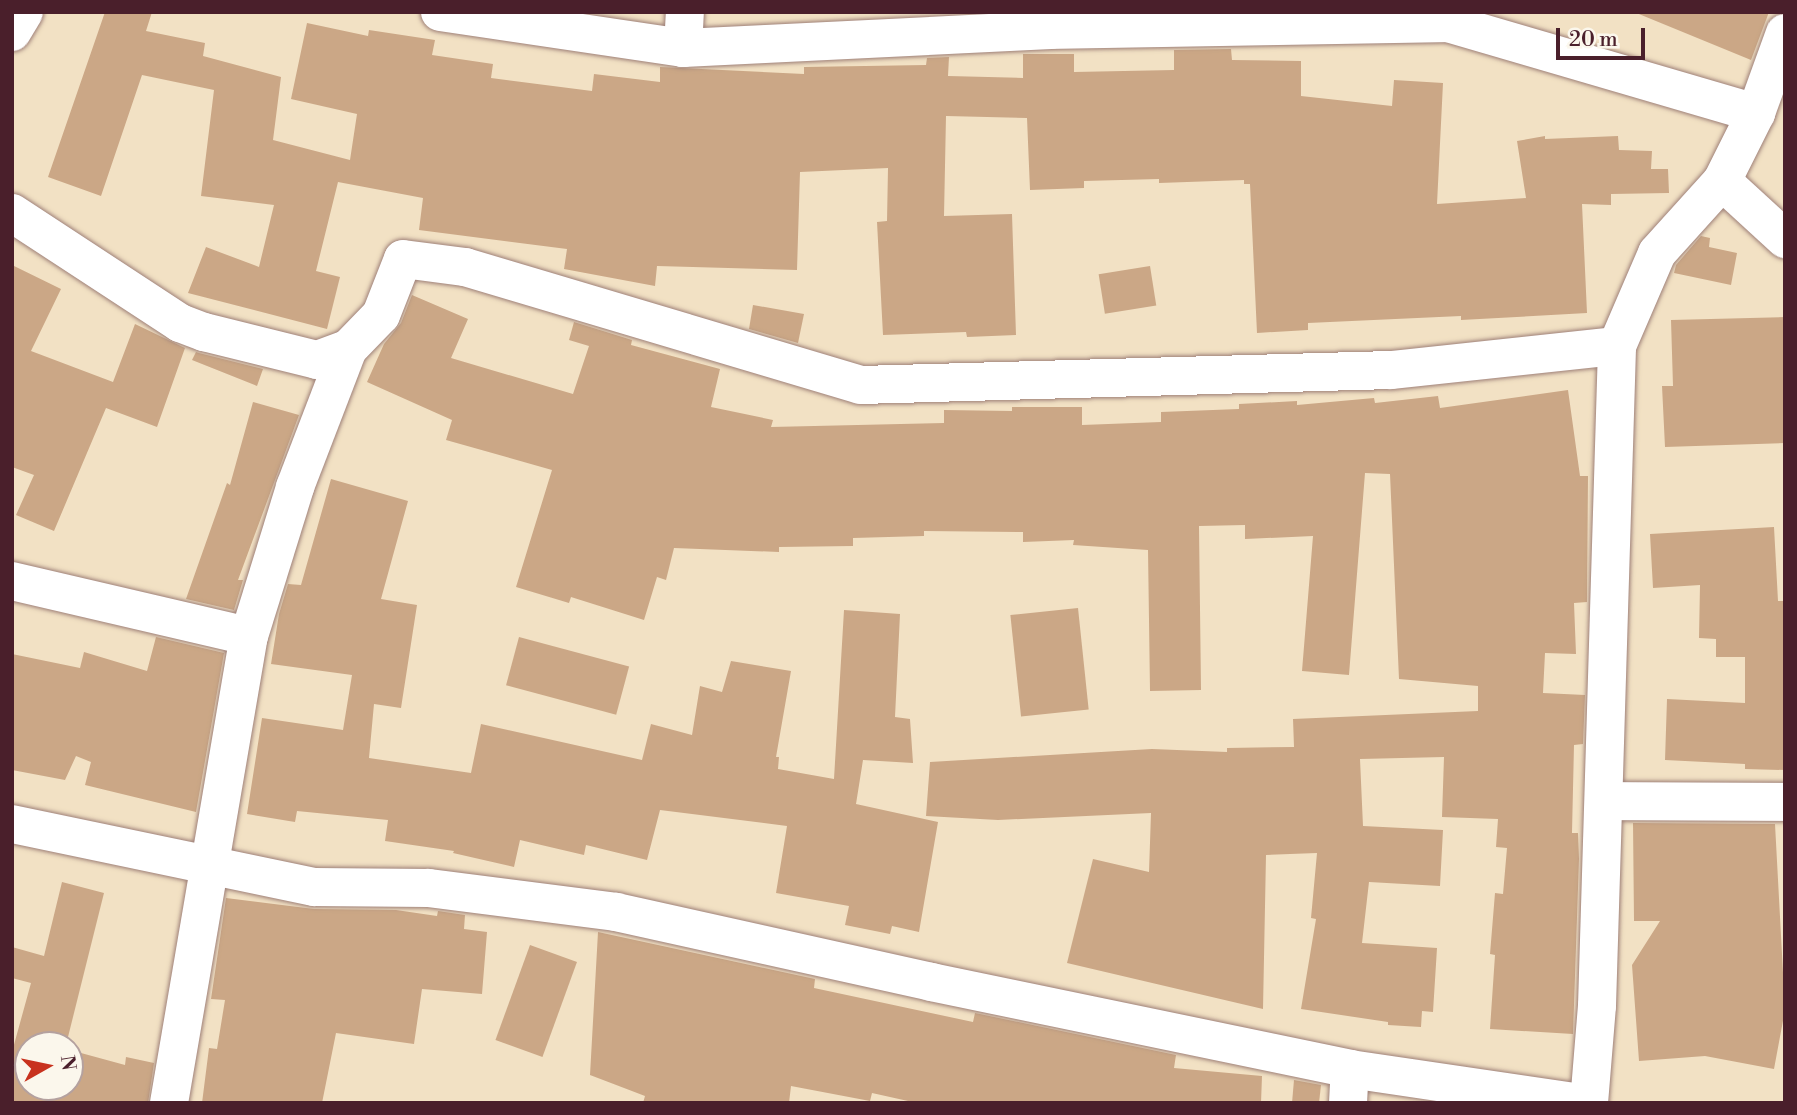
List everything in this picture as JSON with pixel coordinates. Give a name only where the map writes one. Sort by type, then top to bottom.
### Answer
[{"type":"street","points":[[12,32],[24,12]]},
{"type":"street","points":[[440,12],[684,30],[1051,30],[1448,17],[1756,113]]},
{"type":"street","points":[[1589,1103],[1597,1006],[1617,346],[1657,253],[1722,181],[1756,113],[1785,33]]},
{"type":"street","points":[[1722,181],[1785,239]]},
{"type":"street","points":[[12,213],[180,323],[204,332],[317,360],[348,349]]},
{"type":"street","points":[[169,1103],[249,636],[295,487],[348,349],[381,315],[404,259],[465,267],[861,386],[1391,370],[1617,346]]},
{"type":"street","points":[[12,581],[249,636]]},
{"type":"street","points":[[1604,801],[1785,802]]},
{"type":"street","points":[[12,824],[314,887],[429,888],[616,912],[957,988],[1349,1086],[1580,1103]]},
{"type":"building","points":[[105,12],[152,12],[146,31],[205,43],[203,56],[281,77],[273,140],[350,160],[357,114],[291,99],[307,23],[368,36],[369,30],[435,40],[432,55],[493,64],[491,78],[592,91],[594,74],[660,82],[660,67],[804,74],[804,67],[926,65],[927,58],[949,57],[948,76],[1023,78],[1023,54],[1074,54],[1074,72],[1174,70],[1174,50],[1231,49],[1232,60],[1301,61],[1301,96],[1392,106],[1394,80],[1443,83],[1437,204],[1526,198],[1517,141],[1545,136],[1545,139],[1618,136],[1619,150],[1652,151],[1651,169],[1668,169],[1669,193],[1611,194],[1611,205],[1582,204],[1587,313],[1461,320],[1461,316],[1308,323],[1308,330],[1257,333],[1250,184],[1244,184],[1244,180],[1159,183],[1159,179],[1084,181],[1084,188],[1030,190],[1027,118],[946,116],[944,216],[1012,214],[1016,335],[967,337],[966,332],[883,335],[877,222],[887,221],[888,168],[800,172],[797,270],[657,266],[655,286],[564,269],[567,249],[419,230],[423,198],[338,182],[316,271],[340,277],[327,329],[188,293],[206,247],[259,267],[274,205],[201,196],[214,90],[142,75],[101,196],[48,177]]},
{"type":"building","points":[[1634,12],[1769,12],[1751,60]]},
{"type":"building","points":[[1701,236],[1710,238],[1709,247],[1737,253],[1731,285],[1674,273],[1676,265]]},
{"type":"building","points":[[12,265],[61,289],[31,351],[113,382],[135,324],[185,348],[157,427],[106,408],[54,531],[16,515],[34,475],[12,467]]},
{"type":"building","points":[[1150,266],[1156,306],[1105,314],[1099,274]]},
{"type":"building","points":[[412,295],[468,319],[451,358],[573,394],[589,346],[569,340],[574,322],[632,340],[631,345],[720,369],[711,407],[773,420],[771,427],[944,423],[944,410],[1012,411],[1012,407],[1082,407],[1082,425],[1161,422],[1161,412],[1239,409],[1239,404],[1297,401],[1297,405],[1374,398],[1375,403],[1438,396],[1440,408],[1568,390],[1580,476],[1588,476],[1587,602],[1574,603],[1576,654],[1545,653],[1543,693],[1585,695],[1583,744],[1574,745],[1572,833],[1578,833],[1579,859],[1573,1034],[1490,1029],[1495,955],[1490,954],[1495,893],[1503,894],[1507,848],[1496,847],[1498,819],[1442,817],[1444,757],[1360,759],[1363,826],[1443,830],[1440,886],[1369,882],[1362,943],[1437,948],[1433,1012],[1422,1011],[1421,1027],[1388,1025],[1388,1022],[1301,1009],[1316,919],[1311,918],[1317,853],[1266,855],[1263,1009],[1067,963],[1093,859],[1149,872],[1151,813],[998,820],[926,816],[930,762],[1152,749],[1227,752],[1227,748],[1294,747],[1293,719],[1478,711],[1478,686],[1399,679],[1390,474],[1365,473],[1349,675],[1302,671],[1313,536],[1245,539],[1245,525],[1199,526],[1201,690],[1150,691],[1148,550],[1073,545],[1074,540],[1023,542],[1023,532],[924,531],[924,536],[853,538],[853,546],[779,547],[779,552],[674,548],[666,580],[657,577],[644,620],[571,597],[569,603],[516,587],[552,470],[446,440],[452,420],[367,382],[384,344],[401,323]]},
{"type":"building","points":[[753,305],[804,314],[798,343],[749,329]]},
{"type":"building","points":[[1785,317],[1785,443],[1665,447],[1662,386],[1673,386],[1671,320]]},
{"type":"building","points":[[196,352],[263,369],[257,386],[192,360]]},
{"type":"building","points":[[253,402],[299,415],[238,580],[243,580],[234,610],[186,599],[227,483],[230,485]]},
{"type":"building","points":[[331,479],[408,501],[381,599],[417,605],[401,708],[374,704],[369,758],[471,773],[481,724],[642,760],[651,724],[692,735],[700,686],[722,692],[731,661],[791,671],[776,757],[779,757],[778,769],[834,779],[844,610],[900,614],[895,717],[910,719],[913,763],[863,760],[856,804],[938,822],[919,932],[892,926],[890,934],[845,925],[849,906],[776,893],[787,826],[660,810],[647,860],[586,845],[584,855],[520,840],[514,867],[453,853],[454,851],[385,841],[388,820],[297,811],[295,822],[247,814],[262,718],[343,730],[352,675],[271,664],[279,614],[288,584],[301,585]]},
{"type":"building","points":[[1774,527],[1778,601],[1785,601],[1785,770],[1745,769],[1745,764],[1665,760],[1667,699],[1745,703],[1745,657],[1716,657],[1716,639],[1699,638],[1700,585],[1653,588],[1650,534]]},
{"type":"building","points":[[1078,608],[1089,709],[1021,717],[1010,615]]},
{"type":"building","points":[[156,637],[224,653],[196,812],[85,785],[91,762],[76,756],[65,780],[12,770],[12,654],[80,668],[84,652],[147,671]]},
{"type":"building","points":[[519,637],[629,667],[616,715],[506,685]]},
{"type":"building","points":[[1633,823],[1775,824],[1785,1010],[1774,1069],[1705,1056],[1639,1061],[1632,965],[1660,921],[1634,921]]},
{"type":"building","points":[[62,882],[104,893],[70,1031],[18,1031],[31,983],[12,978],[12,947],[44,956]]},
{"type":"building","points":[[226,898],[314,909],[396,910],[437,916],[438,911],[465,915],[464,929],[487,932],[482,994],[422,989],[414,1044],[336,1033],[322,1103],[202,1103],[209,1048],[217,1049],[225,1000],[211,999]]},
{"type":"building","points":[[598,932],[815,979],[814,988],[973,1022],[975,1013],[1176,1055],[1174,1068],[1262,1076],[1261,1103],[917,1103],[872,1093],[870,1101],[791,1086],[789,1103],[643,1103],[645,1096],[590,1075]]},
{"type":"building","points":[[530,945],[577,962],[542,1057],[495,1040]]},
{"type":"building","points":[[14,1045],[14,1101],[84,1101],[84,1054],[125,1065],[126,1057],[154,1063],[148,1103],[12,1103]]},
{"type":"building","points":[[1294,1080],[1321,1085],[1319,1103],[1292,1103]]}]
